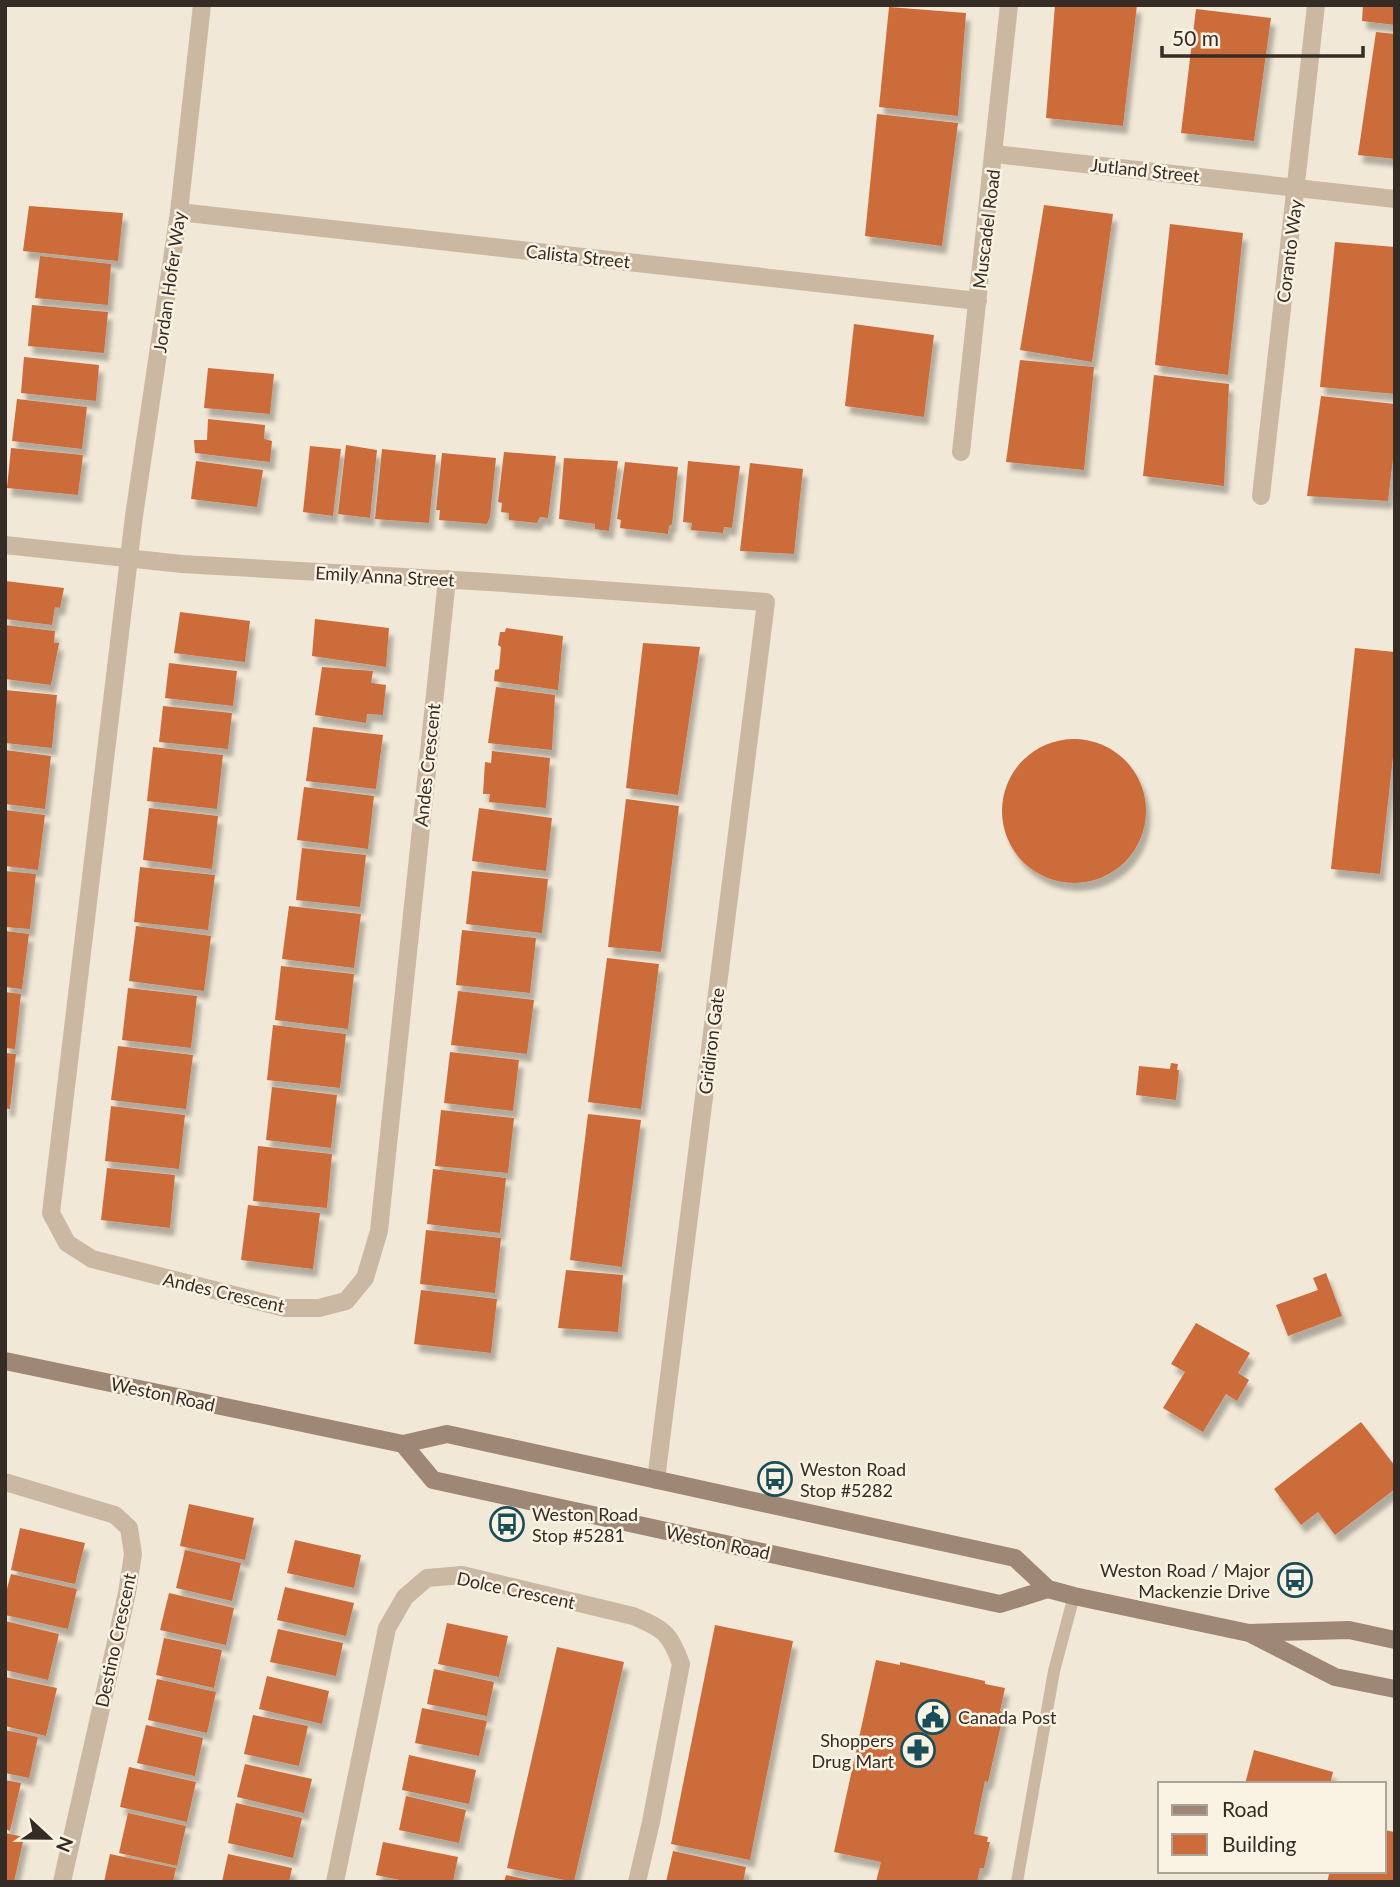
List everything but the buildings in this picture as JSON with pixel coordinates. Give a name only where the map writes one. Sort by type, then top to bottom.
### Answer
[{"type":"main road","name":"Weston Road","points":[[5,1361],[403,1444],[447,1434],[1015,1558],[1048,1589],[1250,1633],[1349,1630],[1395,1640]]},
{"type":"main road","name":"Weston Road","points":[[403,1444],[433,1480],[1000,1604],[1048,1589]]},
{"type":"main road","name":"Weston Road","points":[[1250,1633],[1335,1676],[1395,1689]]},
{"type":"street","name":"Jordan Hofer Way","points":[[129,559],[179,212],[202,5]]},
{"type":"street","name":"Muscadel Road","points":[[961,452],[1009,5]]},
{"type":"street","name":"Coranto Way","points":[[1261,496],[1316,5]]},
{"type":"street","name":"Jutland Street","points":[[995,153],[1395,199]]},
{"type":"street","name":"Calista Street","points":[[179,212],[978,301]]},
{"type":"street","name":"Emily Anna Street","points":[[5,545],[182,564],[447,579],[766,602]]},
{"type":"street","name":"Andes Crescent","points":[[129,559],[51,1213],[67,1243],[92,1259],[285,1308],[319,1308],[346,1301],[365,1278],[379,1231],[447,579]]},
{"type":"street","name":"Gridiron Gate","points":[[656,1480],[766,602]]},
{"type":"street","name":"Destino Crescent","points":[[5,1482],[115,1515],[129,1528],[133,1554],[127,1593],[62,1882]]},
{"type":"street","name":"Dolce Crescent","points":[[335,1882],[387,1629],[405,1597],[427,1578],[462,1575],[633,1616],[654,1625],[672,1639],[681,1664],[651,1822],[636,1882]]},
{"type":"lane","points":[[1017,1882],[1054,1671],[1074,1596]]},
{"type":"place","name":"Weston Road Stop #5282","points":[[775,1479]]},
{"type":"place","name":"Weston Road Stop #5281","points":[[507,1524]]},
{"type":"place","name":"Weston Road / Major Mackenzie Drive","points":[[1295,1580]]},
{"type":"place","name":"Canada Post","points":[[933,1717]]},
{"type":"place","name":"Shoppers Drug Mart","points":[[918,1750]]}]
